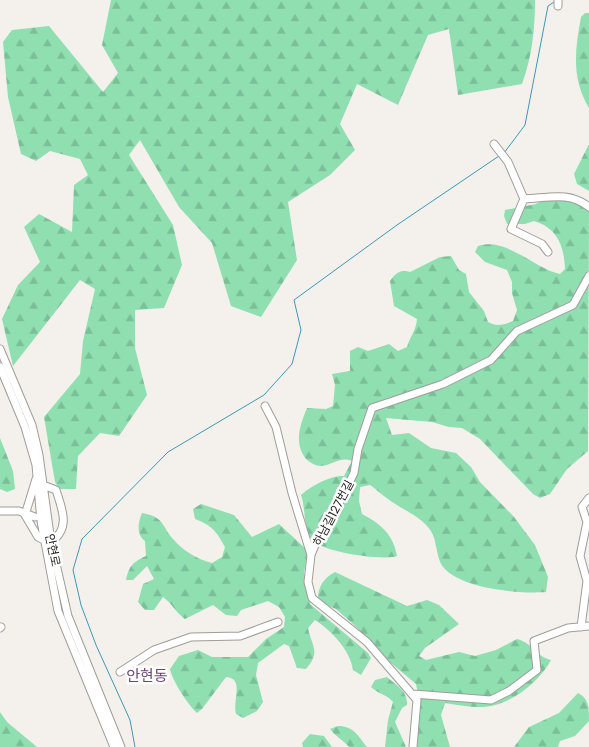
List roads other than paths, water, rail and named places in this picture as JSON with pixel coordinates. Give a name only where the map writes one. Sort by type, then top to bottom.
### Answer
[{"type":"street","points":[[494,144],[508,162],[524,199],[511,229],[542,244],[548,252]]},
{"type":"street","points":[[524,199],[559,196],[571,197],[589,207]]},
{"type":"street","name":"하남길127번길","points":[[413,694],[367,642],[312,598],[308,582],[311,555],[321,531],[338,505],[354,473],[358,449],[372,408],[443,384],[491,360],[517,331],[573,305],[589,276]]},
{"type":"street","name":"안현로","points":[[0,349],[32,425],[39,455],[48,541],[68,616],[121,747]]},
{"type":"street","name":"안현로","points":[[0,367],[25,427],[37,476],[58,611],[114,747]]},
{"type":"street","points":[[265,406],[276,427],[292,492],[311,555]]},
{"type":"street","points":[[37,476],[25,515],[38,537],[48,541],[59,536],[65,518],[56,490],[43,485]]},
{"type":"street","points":[[581,627],[588,581],[580,556],[587,522],[582,507],[589,498]]},
{"type":"street","points":[[0,511],[19,511],[25,515],[35,517]]},
{"type":"street","points":[[120,672],[154,650],[191,637],[240,636],[278,622]]},
{"type":"street","points":[[413,694],[491,700],[509,691],[537,670],[534,641],[568,628],[589,626]]},
{"type":"street","points":[[413,694],[418,700],[413,747]]},
{"type":"waterway","points":[[504,153],[525,125],[548,6],[554,2]]},
{"type":"waterway","points":[[135,747],[130,720],[96,645],[81,605],[73,570],[82,539],[168,452],[264,395],[292,364],[301,330],[294,300],[397,225],[499,156]]},
{"type":"district","name":"안현동","points":[[147,675]]}]
